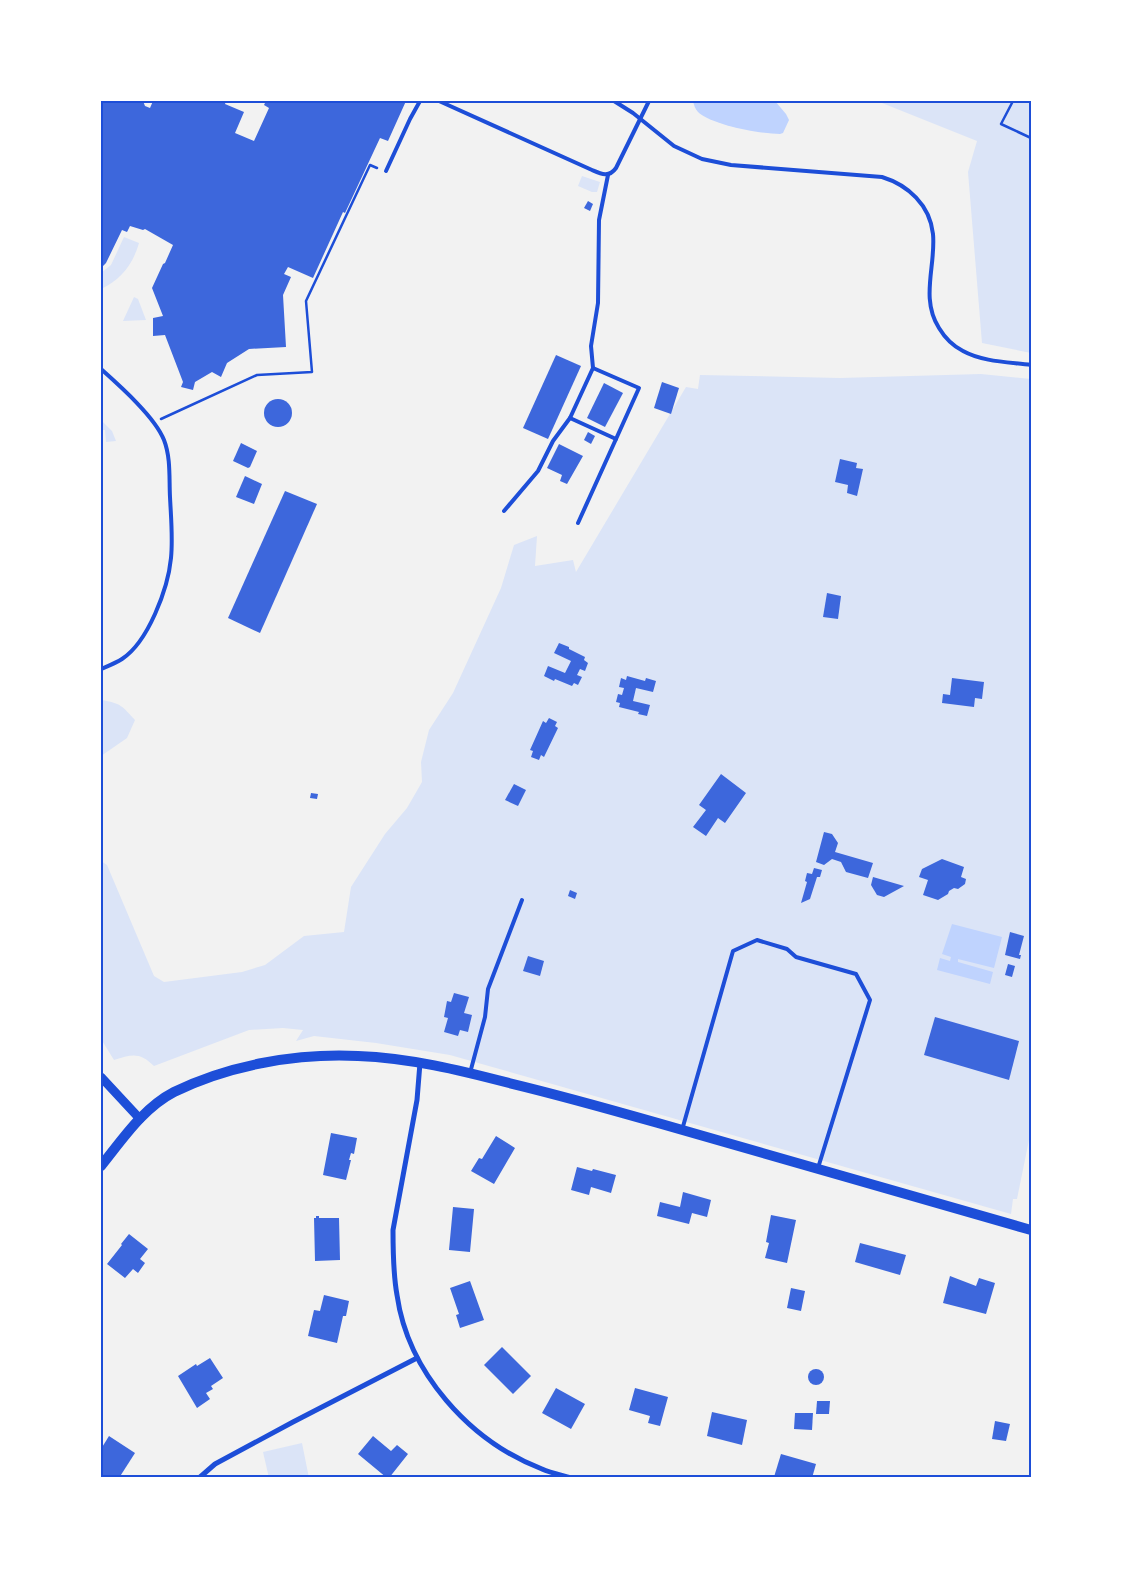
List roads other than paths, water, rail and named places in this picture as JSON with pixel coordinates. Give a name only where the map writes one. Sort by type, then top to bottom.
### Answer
[{"type":"main road","points":[[101,1166],[140,1119],[163,1099],[177,1091],[216,1076],[268,1063],[308,1057],[344,1056],[397,1059],[470,1073],[568,1098],[1031,1230]]},
{"type":"street","points":[[420,1062],[417,1100],[393,1230],[397,1296],[405,1328],[417,1358],[446,1400],[482,1435],[510,1453],[541,1469],[571,1478]]},
{"type":"street","points":[[101,1077],[140,1119]]},
{"type":"street","points":[[199,1478],[215,1464],[417,1358]]},
{"type":"lane","points":[[386,171],[420,101]]},
{"type":"lane","points":[[439,101],[592,170],[608,175]]},
{"type":"lane","points":[[614,101],[640,118],[674,146],[702,160],[731,165],[882,178],[900,185],[917,199],[924,208],[930,222],[933,238],[929,301],[932,315],[942,333],[954,346],[973,356],[1031,366]]},
{"type":"lane","points":[[504,512],[538,471],[553,441],[570,418],[593,368],[591,346],[598,303],[599,220],[608,175],[616,168],[649,101]]},
{"type":"lane","points":[[578,523],[639,388],[593,368]]},
{"type":"lane","points":[[101,369],[128,393],[164,439],[171,524],[169,571],[158,606],[144,634],[134,647],[122,659],[101,670]]},
{"type":"lane","points":[[570,418],[616,439]]},
{"type":"lane","points":[[470,1073],[485,1017],[488,989],[522,900]]},
{"type":"lane","points":[[682,1130],[733,950],[757,940],[787,949],[796,957],[856,974],[870,1000],[817,1169]]},
{"type":"water","points":[[693,101],[775,101],[789,120],[783,133],[780,134],[749,130],[725,125],[705,117],[697,111]]},
{"type":"water","points":[[952,924],[1002,937],[994,968],[958,959],[958,962],[993,972],[990,984],[937,970],[940,958],[950,961],[951,957],[942,954]]}]
